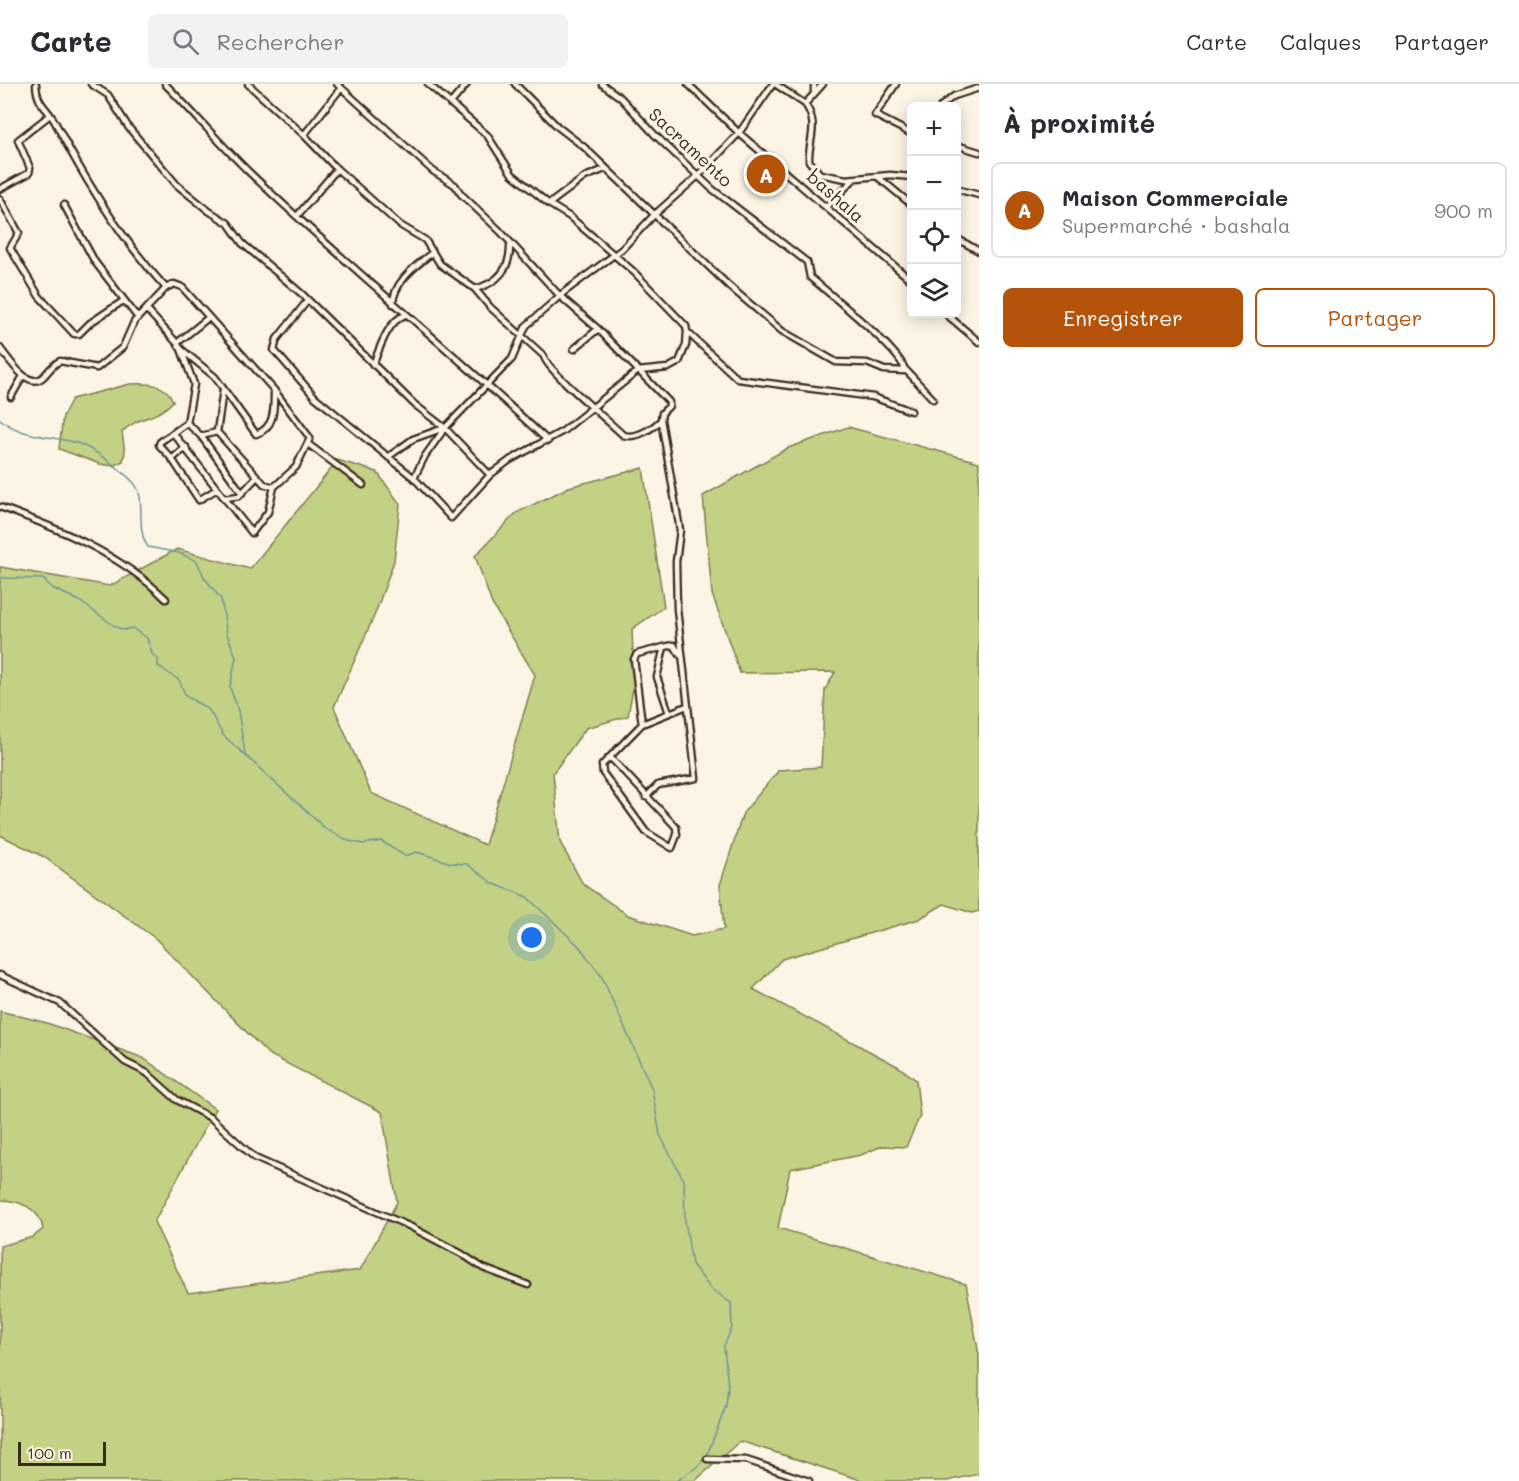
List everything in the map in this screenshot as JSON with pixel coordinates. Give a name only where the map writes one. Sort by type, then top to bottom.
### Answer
[{"type":"street","points":[[36,84],[38,101],[50,115],[86,180],[150,271],[166,288]]},
{"type":"street","points":[[91,84],[106,93],[129,128],[177,184],[209,211],[228,223],[242,243],[308,300],[414,404],[445,428],[490,475]]},
{"type":"street","points":[[165,84],[248,171],[405,315],[440,342],[548,441]]},
{"type":"street","points":[[248,84],[304,135],[337,170],[400,225],[425,240],[440,264],[475,289],[489,307],[544,356],[547,364],[571,388],[627,436],[647,430],[661,420]]},
{"type":"street","points":[[308,300],[277,339],[274,350],[315,397],[414,478],[451,518],[490,475],[510,460],[548,441],[638,371],[668,368],[679,362],[686,345],[686,326],[644,281],[570,217],[549,204],[507,168],[495,144],[487,135],[428,84]]},
{"type":"street","points":[[450,104],[467,84]]},
{"type":"street","points":[[515,84],[754,309],[801,343],[836,362],[867,363],[884,370],[901,372],[905,369]]},
{"type":"street","name":"Sacramento","points":[[602,84],[621,98],[699,176],[767,233],[804,259],[808,264],[810,277],[885,343],[933,399]]},
{"type":"street","name":"bashala","points":[[688,84],[740,133],[907,277]]},
{"type":"street","points":[[414,478],[425,456],[445,428],[517,352],[526,326],[560,296],[635,238],[654,215],[699,176],[740,133],[774,84],[805,104],[813,132],[808,157],[813,169],[820,174],[854,179],[907,176]]},
{"type":"street","points":[[814,84],[814,93]]},
{"type":"street","points":[[805,104],[823,84]]},
{"type":"street","points":[[896,84],[875,115],[907,131]]},
{"type":"street","points":[[304,135],[339,86],[433,171],[455,185],[461,194],[500,231],[560,296],[598,329],[669,402],[669,406],[662,413],[661,420],[680,530],[676,544],[676,584],[681,657],[687,706],[691,718],[696,778],[658,785],[646,797]]},
{"type":"street","points":[[946,102],[954,96],[979,88]]},
{"type":"street","points":[[0,189],[30,174],[30,168],[18,140],[50,115]]},
{"type":"street","points":[[961,146],[979,152]]},
{"type":"street","points":[[549,204],[585,177],[605,169]]},
{"type":"street","points":[[297,216],[337,170]]},
{"type":"street","points":[[878,177],[907,201]]},
{"type":"street","points":[[827,206],[854,179]]},
{"type":"street","points":[[961,190],[979,195]]},
{"type":"street","points":[[0,199],[19,233],[10,248],[39,296],[74,334],[79,334],[90,322],[123,301]]},
{"type":"street","points":[[63,205],[95,262],[138,318]]},
{"type":"street","points":[[961,241],[979,252]]},
{"type":"street","points":[[475,289],[495,281],[503,272],[511,256],[510,244]]},
{"type":"street","points":[[393,304],[399,286],[411,271],[433,252]]},
{"type":"street","points":[[0,348],[23,376],[37,380],[60,361],[97,368],[123,347],[130,327],[166,288],[172,284],[179,285],[274,390],[309,436],[308,444],[296,467],[274,488],[272,505],[254,533],[249,532],[173,433]]},
{"type":"street","points":[[147,310],[181,349],[194,384],[187,423],[159,444],[172,459],[199,500],[217,489]]},
{"type":"street","points":[[374,365],[385,336],[397,318],[405,315]]},
{"type":"street","points":[[177,343],[208,318]]},
{"type":"street","points":[[951,318],[979,342]]},
{"type":"street","points":[[574,349],[598,329]]},
{"type":"street","points":[[687,332],[738,379],[873,397],[911,411]]},
{"type":"street","points":[[181,349],[215,377],[258,434],[272,420],[274,390]]},
{"type":"street","points":[[10,397],[23,376]]},
{"type":"street","points":[[217,432],[223,390]]},
{"type":"street","points":[[187,423],[201,436],[242,494]]},
{"type":"street","points":[[388,457],[413,439],[445,428]]},
{"type":"street","points":[[201,436],[217,432]]},
{"type":"street","points":[[217,432],[264,484],[274,488]]},
{"type":"street","points":[[308,444],[363,485]]},
{"type":"street","points":[[172,459],[186,447]]},
{"type":"street","points":[[225,498],[242,494],[258,477]]},
{"type":"street","points":[[0,507],[66,533],[112,557],[144,579],[166,599]]},
{"type":"street","points":[[642,724],[634,659],[637,654],[674,645],[681,657]]},
{"type":"street","points":[[664,647],[657,677],[669,713]]},
{"type":"street","points":[[611,758],[676,827],[677,835],[672,848],[646,832],[603,773],[602,765],[642,724],[687,706]]},
{"type":"street","points":[[0,975],[60,1003],[124,1062],[147,1073],[177,1100],[211,1118],[255,1158],[411,1227],[483,1268],[528,1286]]},
{"type":"street","points":[[707,1459],[746,1460],[809,1481]]},
{"type":"green space","points":[[130,384],[156,385],[166,391],[173,401],[161,411],[134,423],[122,432],[125,452],[123,461],[113,466],[100,464],[59,449],[63,416],[72,399]]},
{"type":"green space","points":[[848,427],[979,462],[979,911],[972,913],[944,904],[919,919],[782,959],[753,989],[899,1067],[916,1080],[920,1116],[906,1147],[882,1146],[861,1155],[790,1169],[778,1228],[966,1284],[979,1355],[979,1474],[947,1481],[864,1481],[740,1441],[695,1481],[0,1481],[0,1246],[33,1237],[43,1229],[38,1216],[28,1207],[0,1200],[0,1011],[47,1023],[143,1058],[215,1109],[154,1222],[188,1293],[360,1270],[397,1202],[382,1112],[268,1054],[156,939],[44,857],[0,835],[0,567],[110,586],[177,549],[250,569],[338,460],[377,472],[400,504],[394,561],[375,614],[334,707],[371,793],[485,845],[535,675],[492,604],[475,556],[516,513],[569,487],[643,468],[664,607],[632,629],[634,683],[628,716],[586,728],[553,773],[560,842],[583,884],[628,915],[692,936],[724,929],[720,885],[743,813],[779,770],[821,767],[825,690],[835,672],[740,673],[712,594],[703,496],[788,448]]},
{"type":"waterway","points":[[0,419],[27,433],[77,443],[107,460],[128,477],[137,488],[141,504],[142,531],[148,547],[179,553],[197,561],[204,577],[221,599],[227,634],[236,657],[230,687],[238,711],[245,753]]},
{"type":"waterway","points":[[0,578],[43,579],[52,588],[78,600],[116,627],[124,630],[132,628],[147,638],[152,654],[158,659],[158,666],[179,680],[186,696],[209,710],[223,735],[326,829],[349,841],[364,844],[381,841],[405,856],[417,852],[451,863],[467,864],[492,883],[527,897],[579,946],[602,977],[652,1089],[660,1135],[684,1181],[685,1221],[692,1264],[710,1288],[731,1303],[732,1327],[724,1346],[728,1387],[726,1406],[707,1455],[697,1467],[676,1481]]},
{"type":"place","name":"Maison Commerciale","points":[[766,174]]}]
